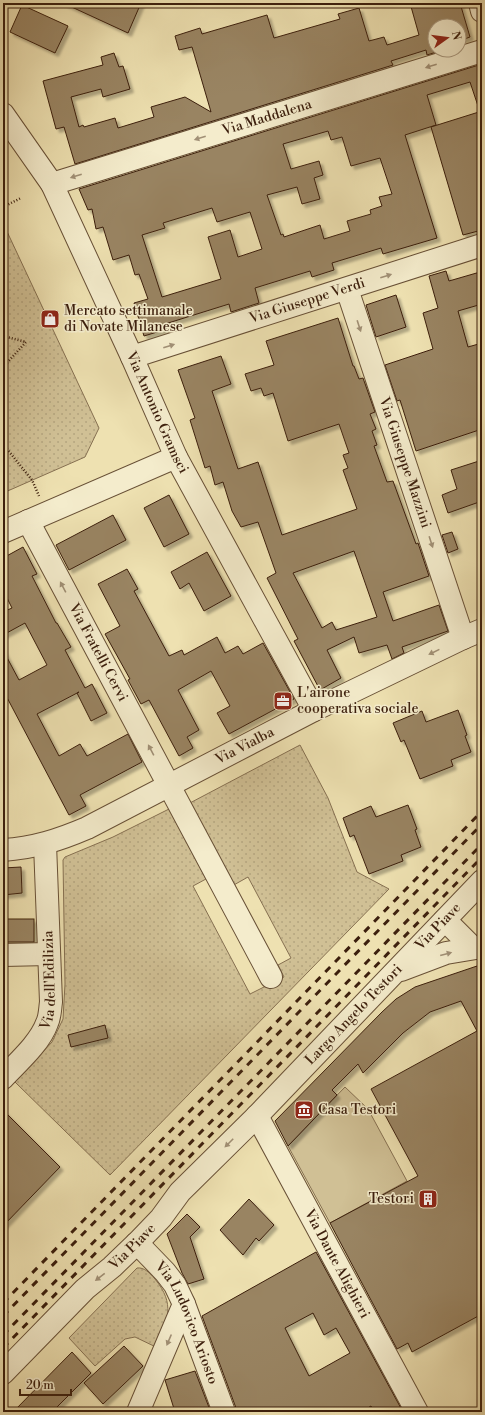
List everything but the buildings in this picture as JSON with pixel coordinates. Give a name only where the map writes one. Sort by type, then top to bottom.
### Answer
[{"type":"street","points":[[480,3],[482,11]]},
{"type":"street","name":"Via Maddalena","points":[[52,184],[482,51]]},
{"type":"street","name":"Via Antonio Gramsci","points":[[3,114],[52,184],[132,357],[176,457],[314,710]]},
{"type":"street","name":"Via Giuseppe Verdi","points":[[132,357],[482,245]]},
{"type":"street","name":"Via Giuseppe Mazzini","points":[[347,288],[473,634]]},
{"type":"street","points":[[3,532],[176,457]]},
{"type":"street","name":"Via Fratelli Cervi","points":[[37,517],[169,785],[271,976]]},
{"type":"street","name":"Via Vialba","points":[[3,850],[45,844],[87,828],[314,710],[473,634]]},
{"type":"street","name":"Via dell'Edilizia","points":[[3,1078],[31,1048],[43,1032],[47,1023],[51,1002],[45,844]]},
{"type":"street","name":"Via Piave","points":[[396,972],[444,920],[482,882]]},
{"type":"street","points":[[444,920],[478,948]]},
{"type":"street","name":"Largo Angelo Testori","points":[[257,1116],[396,972],[446,954],[478,948]]},
{"type":"street","points":[[3,955],[49,954]]},
{"type":"street","name":"Via Piave","points":[[3,1373],[85,1289],[112,1267],[137,1243],[161,1218],[180,1192],[257,1116]]},
{"type":"street","name":"Via Dante Alighieri","points":[[257,1116],[417,1412]]},
{"type":"street","name":"Via Ludovico Ariosto","points":[[137,1243],[165,1272],[175,1285],[184,1304],[224,1412]]},
{"type":"street","points":[[138,1412],[184,1304]]},
{"type":"path","points":[[3,207],[21,198]]},
{"type":"path","points":[[3,336],[26,342],[5,365],[3,427]]},
{"type":"path","points":[[3,444],[32,480],[37,517]]},
{"type":"shaded area","points":[[3,223],[99,428],[85,457],[3,493]]},
{"type":"shaded area","points":[[300,745],[328,798],[357,872],[389,889],[110,1175],[15,1082],[52,1042],[63,1019],[65,984],[63,860],[65,857],[113,837],[169,809],[206,879],[193,886],[250,994],[284,977],[278,965],[291,958],[248,877],[232,886],[188,804]]},
{"type":"shaded area","points":[[345,1087],[368,1109],[407,1181],[330,1223],[288,1146]]},
{"type":"shaded area","points":[[137,1268],[144,1269],[155,1279],[162,1288],[166,1297],[168,1305],[167,1320],[158,1348],[135,1337],[125,1339],[95,1366],[69,1338]]},
{"type":"railway","points":[[3,1303],[482,811]]},
{"type":"railway","points":[[3,1316],[482,824]]},
{"type":"railway","points":[[3,1335],[482,844]]},
{"type":"railway","points":[[3,1348],[482,857]]},
{"type":"place","name":"Mercato settimanale di Novate Milanese","points":[[50,319]]},
{"type":"place","name":"L'airone cooperativa sociale","points":[[283,701]]},
{"type":"place","name":"Casa Testori","points":[[304,1110]]},
{"type":"place","name":"Testori","points":[[428,1199]]}]
